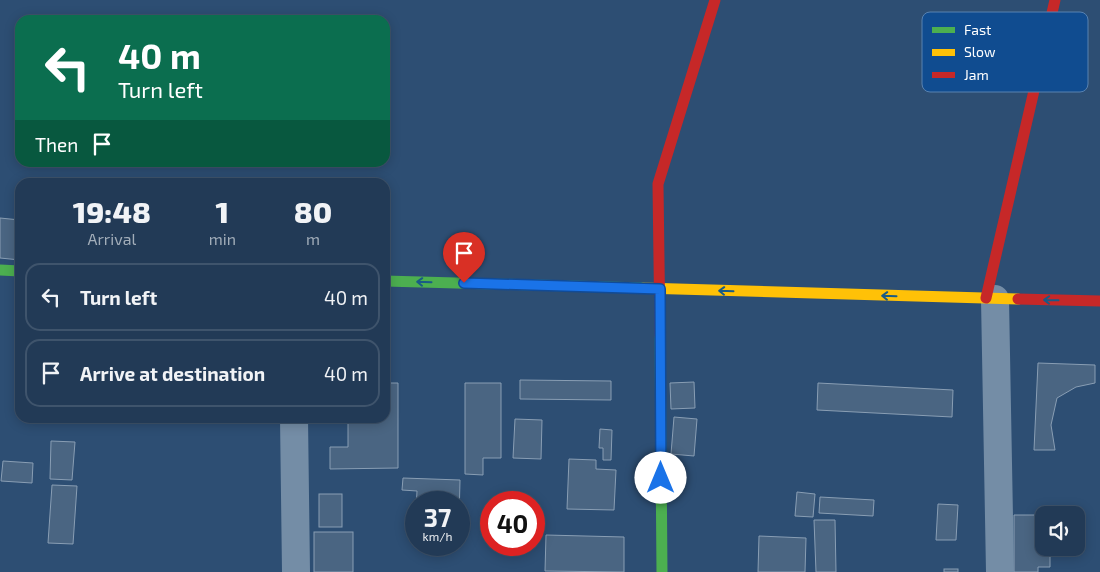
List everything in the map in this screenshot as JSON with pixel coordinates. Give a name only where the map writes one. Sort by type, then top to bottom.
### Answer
[{"type":"street","points":[[662,572],[658,184],[716,0]]},
{"type":"street","points":[[1000,572],[991,299],[1035,92]]},
{"type":"street","points":[[0,270],[15,271]]},
{"type":"street","points":[[390,281],[1100,301]]},
{"type":"street","points":[[294,423],[296,572]]},
{"type":"building","points":[[0,218],[15,220],[15,260],[0,258]]},
{"type":"building","points":[[1038,363],[1095,365],[1095,383],[1076,387],[1057,398],[1051,425],[1055,450],[1034,450]]},
{"type":"building","points":[[520,380],[611,381],[611,400],[520,399]]},
{"type":"building","points":[[694,382],[695,408],[671,409],[670,383]]},
{"type":"building","points":[[390,383],[398,383],[398,468],[330,469],[330,447],[348,447],[348,423],[390,423]]},
{"type":"building","points":[[465,383],[501,383],[501,458],[483,458],[483,475],[465,474]]},
{"type":"building","points":[[818,383],[953,390],[952,417],[817,410]]},
{"type":"building","points":[[674,417],[697,419],[694,456],[671,454]]},
{"type":"building","points":[[515,419],[542,420],[541,459],[513,458]]},
{"type":"building","points":[[600,429],[612,430],[611,460],[603,460],[603,448],[599,448]]},
{"type":"building","points":[[51,441],[75,442],[72,480],[50,479]]},
{"type":"building","points":[[569,459],[596,460],[596,469],[616,470],[614,510],[567,509]]},
{"type":"building","points":[[3,461],[33,463],[32,483],[1,481]]},
{"type":"building","points":[[403,478],[460,480],[460,491],[402,490]]},
{"type":"building","points":[[52,485],[77,486],[73,544],[48,543]]},
{"type":"building","points":[[797,492],[815,494],[813,517],[795,516]]},
{"type":"building","points":[[319,494],[342,494],[342,527],[319,527]]},
{"type":"building","points":[[820,497],[874,500],[873,516],[819,513]]},
{"type":"building","points":[[938,504],[958,505],[956,540],[936,540]]},
{"type":"building","points":[[1014,515],[1035,515],[1035,556],[1050,556],[1050,567],[1038,567],[1038,572],[1014,572]]},
{"type":"building","points":[[814,520],[835,520],[836,572],[816,572]]},
{"type":"building","points":[[314,532],[353,532],[353,572],[314,572]]},
{"type":"building","points":[[546,535],[624,537],[624,572],[545,571]]},
{"type":"building","points":[[759,536],[806,538],[805,572],[758,572]]},
{"type":"building","points":[[944,569],[958,569],[958,572],[944,572]]},
{"type":"traffic: fast","points":[[0,270],[15,271]]},
{"type":"traffic: fast","points":[[390,281],[643,288]]},
{"type":"traffic: fast","points":[[660,336],[662,572]]},
{"type":"traffic: slow","points":[[643,288],[1018,299]]},
{"type":"traffic: jam","points":[[660,336],[658,184],[715,0]]},
{"type":"traffic: jam","points":[[1052,12],[1055,0]]},
{"type":"traffic: jam","points":[[986,298],[1034,92]]},
{"type":"traffic: jam","points":[[1018,299],[1100,301]]},
{"type":"route","points":[[464,283],[660,289],[661,478]]}]
